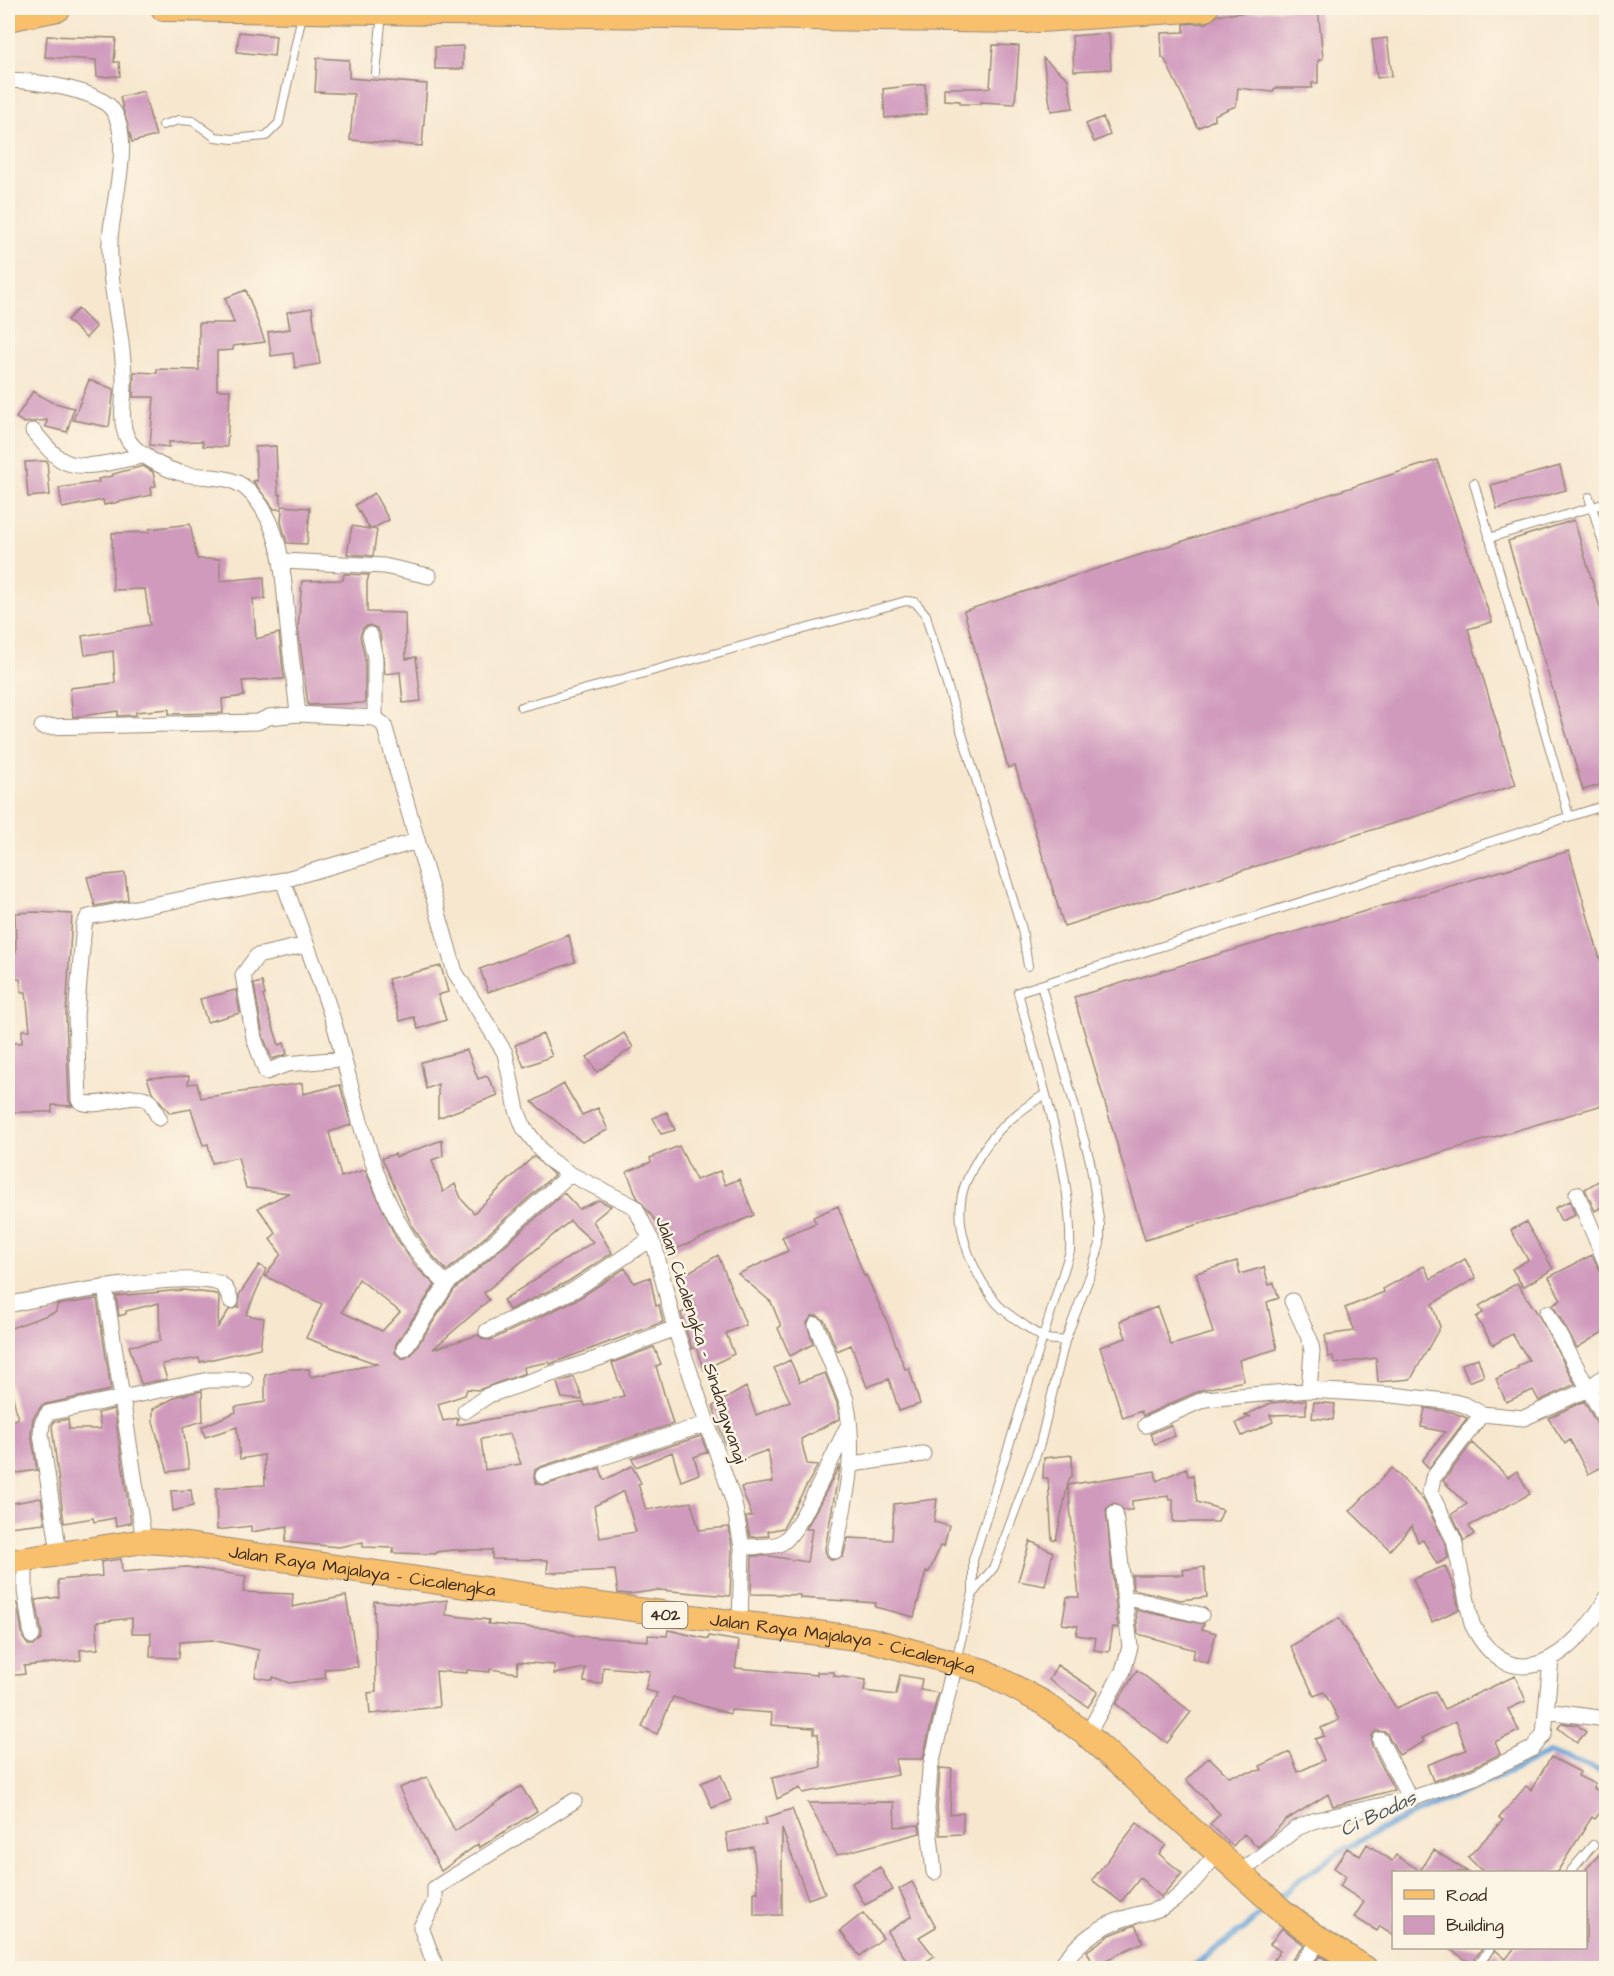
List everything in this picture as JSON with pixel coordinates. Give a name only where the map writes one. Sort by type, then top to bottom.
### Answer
[{"type":"highway","points":[[8,18],[58,8]]},
{"type":"highway","points":[[164,8],[1024,20],[1205,8]]},
{"type":"main road","name":"Jalan Raya Majalaya - Cicalengka","points":[[16,1560],[144,1541],[186,1545],[740,1625],[871,1640],[984,1671],[1044,1703],[1087,1735],[1281,1910],[1321,1940],[1365,1968]]},
{"type":"street","points":[[8,80],[75,89],[102,100],[116,117],[120,128],[121,163],[110,242],[112,288],[124,377],[123,428],[130,444],[146,455],[184,474],[234,480],[242,484],[266,513],[283,561],[298,714]]},
{"type":"street","points":[[33,431],[62,460],[74,464],[87,465],[146,455]]},
{"type":"street","points":[[283,561],[384,566],[429,576]]},
{"type":"street","points":[[42,728],[258,722],[269,717],[298,714],[375,718],[375,658],[370,635]]},
{"type":"street","name":"Jalan Cicalengka - Sindangwangi","points":[[375,718],[380,720],[387,730],[456,972],[505,1053],[517,1110],[524,1128],[548,1159],[570,1174],[635,1207],[651,1239],[675,1328],[734,1503],[742,1547],[740,1625]]},
{"type":"street","points":[[159,1118],[150,1102],[140,1098],[88,1104],[79,1100],[76,1016],[86,919],[90,915],[283,880],[417,841]]},
{"type":"street","points":[[283,880],[336,1031],[341,1059],[392,1213],[428,1268],[447,1284]]},
{"type":"street","points":[[306,945],[257,956],[246,969],[243,984],[254,1038],[266,1071],[288,1064],[341,1059]]},
{"type":"street","points":[[404,1349],[447,1284],[570,1174]]},
{"type":"street","points":[[1576,1194],[1606,1263]]},
{"type":"street","points":[[487,1331],[574,1290],[651,1239]]},
{"type":"street","points":[[8,1305],[65,1292],[160,1282],[214,1282],[227,1290],[231,1301]]},
{"type":"street","points":[[105,1287],[144,1541]]},
{"type":"street","points":[[1292,1301],[1310,1340],[1312,1351],[1309,1390]]},
{"type":"street","points":[[1547,1313],[1606,1421]]},
{"type":"street","points":[[816,1325],[846,1400],[849,1424],[852,1464],[835,1551]]},
{"type":"street","points":[[465,1412],[489,1395],[600,1358],[675,1328]]},
{"type":"street","points":[[1146,1425],[1205,1399],[1309,1390],[1392,1395],[1454,1402],[1482,1414],[1524,1418],[1588,1389],[1606,1375]]},
{"type":"street","points":[[59,1553],[42,1423],[48,1413],[209,1380],[245,1380]]},
{"type":"street","points":[[1482,1414],[1433,1478],[1430,1492],[1454,1540],[1472,1624],[1477,1634],[1501,1660],[1533,1666],[1551,1660],[1566,1651],[1580,1638],[1606,1599]]},
{"type":"street","points":[[543,1476],[706,1424]]},
{"type":"street","points":[[742,1547],[779,1544],[786,1539],[809,1505],[849,1424]]},
{"type":"street","points":[[852,1464],[923,1454]]},
{"type":"street","points":[[1087,1735],[1127,1660],[1130,1647],[1115,1513]]},
{"type":"street","points":[[16,1560],[25,1591],[32,1636]]},
{"type":"street","points":[[1124,1597],[1201,1615]]},
{"type":"street","points":[[1245,1877],[1297,1828],[1316,1820],[1410,1799],[1475,1777],[1532,1749],[1544,1734],[1551,1660]]},
{"type":"street","points":[[934,1872],[927,1809],[930,1770],[955,1663]]},
{"type":"street","points":[[1546,1711],[1606,1719]]},
{"type":"street","points":[[1380,1740],[1410,1799]]},
{"type":"street","points":[[436,1968],[421,1927],[435,1902],[434,1890],[437,1886],[574,1801]]},
{"type":"street","points":[[1059,1968],[1079,1943],[1092,1934],[1127,1917],[1163,1907],[1174,1900],[1218,1853]]},
{"type":"street","points":[[1298,1968],[1321,1940]]},
{"type":"lane","points":[[163,125],[179,120],[193,121],[215,137],[233,139],[266,136],[273,131],[279,123],[303,10]]},
{"type":"lane","points":[[376,73],[383,12]]},
{"type":"lane","points":[[1474,483],[1569,816]]},
{"type":"lane","points":[[1589,497],[1606,553]]},
{"type":"lane","points":[[1490,538],[1606,503]]},
{"type":"lane","points":[[521,706],[906,601],[915,602],[926,615],[1022,929],[1028,966]]},
{"type":"lane","points":[[955,1663],[973,1593],[973,1560],[1045,1338],[1070,1251],[1071,1224],[1061,1161],[1017,992],[1606,805]]},
{"type":"lane","points":[[973,1593],[994,1567],[1040,1444],[1065,1341],[1100,1244],[1100,1225],[1090,1161],[1041,985]]},
{"type":"lane","points":[[1044,1095],[1017,1112],[995,1131],[965,1183],[960,1210],[962,1236],[981,1279],[996,1303],[1045,1338],[1065,1341]]},
{"type":"lane","points":[[1571,1871],[1593,1845]]},
{"type":"lane","points":[[1477,1968],[1489,1949]]},
{"type":"building","points":[[1318,8],[1323,58],[1318,61],[1318,83],[1312,83],[1312,88],[1275,88],[1273,92],[1238,88],[1236,106],[1214,115],[1214,120],[1198,128],[1162,58],[1161,33],[1184,32],[1184,24],[1207,23],[1218,15]]},
{"type":"building","points":[[239,32],[276,36],[274,56],[237,52]]},
{"type":"building","points":[[1109,33],[1111,69],[1074,71],[1072,36]]},
{"type":"building","points":[[47,36],[116,38],[114,62],[119,62],[120,76],[97,77],[96,60],[45,57]]},
{"type":"building","points":[[1387,38],[1392,76],[1377,78],[1372,40]]},
{"type":"building","points":[[993,45],[1019,46],[1015,104],[981,102],[981,104],[960,104],[960,101],[944,100],[944,88],[990,88]]},
{"type":"building","points":[[463,46],[463,69],[435,69],[435,47]]},
{"type":"building","points":[[317,58],[349,60],[349,78],[427,84],[422,146],[350,140],[354,94],[315,92]]},
{"type":"building","points":[[1043,58],[1068,79],[1073,108],[1051,111]]},
{"type":"building","points":[[925,84],[927,114],[885,118],[883,89]]},
{"type":"building","points":[[143,91],[156,136],[132,142],[120,97]]},
{"type":"building","points":[[1103,117],[1110,135],[1094,142],[1086,124]]},
{"type":"building","points":[[246,290],[265,342],[233,346],[233,350],[217,351],[217,390],[230,390],[227,447],[203,446],[203,441],[169,442],[169,447],[150,445],[154,397],[133,397],[134,372],[157,373],[157,369],[199,370],[199,323],[234,323],[225,298]]},
{"type":"building","points":[[312,308],[320,364],[295,368],[293,353],[271,356],[268,332],[290,329],[287,312]]},
{"type":"building","points":[[78,309],[96,327],[86,338],[67,320]]},
{"type":"building","points":[[89,380],[114,389],[109,427],[73,420]]},
{"type":"building","points":[[33,391],[51,402],[74,408],[67,432],[46,427],[47,420],[24,423],[16,418]]},
{"type":"building","points":[[276,446],[278,494],[280,494],[282,509],[274,509],[253,481],[257,481],[255,447]]},
{"type":"building","points":[[1437,460],[1492,622],[1468,629],[1516,785],[1064,926],[1015,766],[1008,768],[964,611]]},
{"type":"building","points":[[47,461],[50,495],[28,497],[25,462]]},
{"type":"building","points":[[143,466],[153,472],[156,486],[151,487],[152,495],[104,505],[103,500],[62,508],[59,488],[99,482],[98,479]]},
{"type":"building","points":[[1560,466],[1566,490],[1497,509],[1491,485]]},
{"type":"building","points":[[374,493],[389,520],[372,529],[377,530],[373,556],[347,554],[352,526],[370,529],[355,505]]},
{"type":"building","points":[[282,506],[310,508],[307,544],[287,543],[281,522]]},
{"type":"building","points":[[1574,520],[1606,627],[1606,783],[1583,790],[1508,541]]},
{"type":"building","points":[[190,524],[197,559],[220,559],[220,581],[264,577],[265,599],[253,599],[256,639],[279,633],[284,679],[242,681],[244,696],[222,699],[223,713],[169,714],[169,709],[136,712],[136,715],[118,716],[118,711],[73,717],[70,688],[115,683],[113,651],[85,655],[82,636],[150,625],[145,589],[113,590],[112,533],[149,532],[149,529]]},
{"type":"building","points":[[344,574],[369,575],[367,612],[405,613],[406,659],[416,657],[421,701],[403,703],[400,672],[385,674],[380,633],[377,628],[369,625],[363,628],[360,636],[365,659],[365,703],[308,705],[298,628],[302,581],[343,580]]},
{"type":"building","points":[[1569,851],[1606,980],[1606,1104],[1145,1240],[1074,997]]},
{"type":"building","points":[[125,873],[128,900],[95,906],[87,877]]},
{"type":"building","points":[[15,913],[72,914],[66,1016],[69,1100],[72,1106],[52,1105],[52,1112],[10,1112],[8,1043],[22,1043],[22,1030],[30,1030],[26,992],[21,992],[20,979],[8,980],[8,953],[16,952]]},
{"type":"building","points":[[569,935],[575,962],[488,992],[480,969]]},
{"type":"building","points":[[441,966],[448,992],[438,995],[446,1020],[418,1029],[414,1017],[400,1021],[388,979]]},
{"type":"building","points":[[262,982],[265,995],[263,996],[279,1045],[284,1043],[287,1054],[272,1059],[263,1036],[254,984]]},
{"type":"building","points":[[236,990],[240,1013],[207,1022],[200,999]]},
{"type":"building","points":[[624,1033],[633,1047],[597,1072],[587,1057]]},
{"type":"building","points":[[543,1034],[552,1056],[524,1067],[515,1045]]},
{"type":"building","points":[[467,1050],[478,1079],[487,1076],[498,1095],[438,1118],[438,1084],[426,1089],[421,1062]]},
{"type":"building","points":[[189,1076],[188,1084],[197,1083],[201,1098],[302,1083],[303,1094],[340,1085],[351,1125],[329,1132],[341,1177],[365,1170],[395,1236],[415,1266],[435,1285],[396,1344],[395,1353],[403,1359],[412,1354],[454,1290],[564,1193],[579,1209],[599,1200],[611,1206],[593,1221],[612,1253],[569,1281],[509,1310],[503,1300],[593,1242],[570,1221],[484,1293],[489,1300],[433,1349],[478,1335],[482,1339],[491,1340],[578,1299],[625,1268],[634,1283],[650,1277],[656,1306],[659,1305],[663,1322],[550,1364],[549,1362],[524,1367],[525,1373],[478,1390],[467,1389],[465,1395],[438,1404],[443,1421],[458,1418],[457,1425],[584,1402],[585,1406],[624,1396],[612,1363],[654,1347],[661,1364],[656,1366],[673,1424],[540,1467],[535,1470],[534,1478],[537,1484],[545,1485],[600,1468],[604,1480],[632,1466],[641,1483],[638,1484],[646,1510],[691,1502],[699,1530],[729,1527],[732,1548],[730,1596],[659,1590],[630,1594],[618,1593],[615,1570],[547,1573],[548,1560],[492,1559],[492,1550],[453,1550],[436,1552],[436,1554],[393,1553],[394,1548],[363,1547],[363,1542],[339,1547],[285,1542],[288,1526],[251,1532],[251,1526],[217,1530],[216,1488],[265,1485],[264,1455],[240,1459],[237,1427],[205,1437],[202,1427],[236,1412],[235,1407],[265,1402],[265,1375],[288,1369],[309,1369],[310,1377],[377,1364],[306,1338],[322,1304],[265,1276],[281,1254],[270,1239],[276,1233],[258,1208],[289,1193],[246,1188],[238,1157],[212,1163],[208,1144],[203,1145],[191,1109],[170,1113],[152,1092],[147,1078]],"holes":[[[359,1279],[400,1312],[382,1331],[342,1312]],[[510,1434],[521,1464],[485,1470],[481,1439]],[[624,1491],[636,1532],[600,1538],[594,1506]]]},
{"type":"building","points":[[564,1084],[582,1115],[598,1108],[608,1130],[582,1142],[532,1102]]},
{"type":"building","points":[[667,1112],[675,1130],[661,1134],[653,1118]]},
{"type":"building","points":[[442,1140],[443,1156],[432,1160],[443,1192],[455,1184],[462,1200],[474,1213],[534,1156],[554,1175],[447,1271],[431,1254],[412,1226],[382,1158],[395,1154],[396,1157]]},
{"type":"building","points":[[679,1146],[696,1180],[720,1171],[725,1185],[739,1179],[754,1215],[669,1252],[658,1224],[637,1197],[627,1172],[651,1162],[650,1158]]},
{"type":"building","points":[[1600,1180],[1606,1192],[1606,1204],[1595,1211],[1585,1189]]},
{"type":"building","points":[[1570,1201],[1575,1215],[1561,1221],[1555,1208]]},
{"type":"building","points":[[838,1206],[864,1276],[866,1275],[888,1324],[905,1369],[909,1368],[920,1404],[899,1411],[889,1379],[867,1387],[851,1345],[837,1351],[825,1321],[818,1316],[812,1316],[807,1323],[813,1344],[790,1356],[778,1328],[781,1326],[771,1302],[738,1274],[788,1251],[782,1237],[816,1223],[813,1217]]},
{"type":"building","points":[[1526,1222],[1553,1269],[1523,1287],[1512,1269],[1528,1260],[1511,1230]]},
{"type":"building","points":[[718,1255],[746,1325],[726,1333],[734,1354],[704,1370],[696,1347],[692,1349],[681,1313],[696,1307],[680,1277]]},
{"type":"building","points":[[1592,1255],[1606,1282],[1606,1330],[1577,1348],[1553,1305],[1561,1300],[1549,1277]]},
{"type":"building","points":[[1465,1259],[1476,1278],[1432,1304],[1440,1327],[1411,1379],[1378,1382],[1376,1358],[1334,1364],[1333,1356],[1328,1357],[1325,1335],[1355,1331],[1345,1308],[1384,1292],[1383,1289],[1424,1266],[1431,1279]]},
{"type":"building","points":[[1237,1261],[1240,1274],[1264,1267],[1269,1285],[1274,1283],[1279,1298],[1267,1302],[1277,1349],[1239,1360],[1244,1381],[1201,1390],[1143,1416],[1141,1411],[1123,1418],[1100,1347],[1126,1338],[1120,1321],[1157,1307],[1171,1345],[1213,1333],[1196,1273]]},
{"type":"building","points":[[259,1265],[266,1269],[246,1315],[264,1318],[260,1348],[200,1362],[199,1358],[162,1364],[167,1379],[141,1384],[129,1346],[160,1341],[159,1303],[126,1311],[126,1314],[119,1316],[116,1296],[183,1290],[217,1294],[219,1297],[218,1327],[229,1310],[239,1307],[239,1295]]},
{"type":"building","points":[[1517,1283],[1538,1314],[1575,1384],[1539,1401],[1533,1390],[1506,1402],[1496,1379],[1518,1369],[1517,1367],[1529,1360],[1512,1334],[1493,1345],[1476,1317],[1483,1313],[1479,1306]]},
{"type":"building","points":[[97,1299],[111,1390],[42,1405],[33,1418],[31,1433],[37,1470],[11,1474],[8,1421],[18,1419],[8,1375],[8,1329],[56,1312],[57,1305]]},
{"type":"building","points":[[1478,1358],[1484,1376],[1469,1382],[1462,1364]]},
{"type":"building","points":[[790,1360],[800,1382],[825,1373],[837,1403],[839,1419],[801,1439],[807,1464],[818,1465],[783,1528],[768,1531],[769,1536],[750,1537],[746,1517],[752,1516],[741,1487],[773,1482],[768,1450],[735,1462],[727,1443],[725,1444],[713,1406],[746,1387],[756,1415],[790,1401],[774,1368]]},
{"type":"building","points":[[574,1377],[583,1400],[562,1398],[557,1383]]},
{"type":"building","points":[[202,1391],[203,1421],[183,1427],[189,1469],[168,1472],[153,1422],[153,1409],[178,1396]]},
{"type":"building","points":[[1306,1400],[1306,1414],[1270,1415],[1273,1422],[1242,1436],[1236,1423],[1251,1416],[1244,1416],[1271,1403]]},
{"type":"building","points":[[1584,1401],[1598,1426],[1606,1431],[1606,1446],[1601,1449],[1606,1465],[1588,1474],[1570,1440],[1565,1444],[1548,1418]]},
{"type":"building","points":[[1314,1402],[1335,1404],[1333,1420],[1312,1418]]},
{"type":"building","points":[[1425,1408],[1452,1412],[1467,1418],[1429,1468],[1422,1461],[1445,1432],[1421,1427]]},
{"type":"building","points":[[114,1409],[131,1523],[116,1526],[115,1518],[94,1522],[93,1518],[64,1523],[52,1426],[54,1422],[68,1419],[69,1429],[101,1429],[98,1413]]},
{"type":"building","points":[[1171,1425],[1175,1436],[1155,1444],[1150,1434]]},
{"type":"building","points":[[701,1436],[707,1452],[694,1457],[699,1474],[681,1481],[672,1452],[636,1467],[632,1458]]},
{"type":"building","points":[[1472,1443],[1508,1477],[1517,1471],[1530,1494],[1469,1526],[1474,1534],[1464,1541],[1452,1514],[1467,1504],[1443,1481]]},
{"type":"building","points":[[1072,1455],[1072,1476],[1069,1479],[1056,1540],[1052,1540],[1048,1478],[1043,1478],[1044,1458]]},
{"type":"building","points":[[840,1465],[825,1549],[826,1555],[832,1560],[843,1557],[848,1538],[892,1540],[894,1504],[937,1499],[934,1522],[949,1526],[944,1546],[941,1545],[929,1572],[926,1571],[914,1617],[875,1607],[876,1603],[800,1598],[800,1595],[751,1594],[752,1556],[770,1556],[807,1562],[812,1529],[806,1529]]},
{"type":"building","points":[[1186,1468],[1188,1476],[1193,1475],[1197,1502],[1223,1510],[1218,1522],[1173,1522],[1173,1499],[1169,1500],[1168,1496],[1132,1501],[1132,1510],[1124,1510],[1114,1503],[1106,1509],[1118,1628],[1113,1627],[1109,1652],[1094,1650],[1096,1638],[1076,1635],[1078,1626],[1062,1624],[1067,1597],[1079,1597],[1068,1485],[1155,1471],[1157,1481]]},
{"type":"building","points":[[1392,1468],[1424,1501],[1445,1543],[1448,1558],[1437,1564],[1423,1540],[1418,1542],[1412,1526],[1390,1550],[1350,1511]]},
{"type":"building","points":[[191,1490],[193,1506],[173,1511],[171,1491]]},
{"type":"building","points":[[41,1498],[45,1523],[8,1527],[8,1504]]},
{"type":"building","points":[[1030,1541],[1053,1552],[1045,1586],[1018,1581]]},
{"type":"building","points":[[121,1559],[122,1572],[187,1567],[246,1576],[243,1592],[293,1594],[292,1607],[346,1596],[358,1667],[324,1669],[326,1678],[289,1683],[273,1677],[272,1680],[255,1677],[259,1650],[212,1640],[180,1642],[179,1658],[150,1657],[151,1633],[132,1633],[132,1618],[97,1622],[98,1649],[80,1650],[81,1660],[24,1666],[25,1674],[8,1676],[8,1604],[17,1603],[23,1638],[28,1645],[34,1645],[41,1640],[42,1635],[36,1600],[59,1597],[58,1580],[102,1576],[101,1562]]},
{"type":"building","points":[[1445,1566],[1459,1609],[1432,1622],[1413,1579]]},
{"type":"building","points":[[1204,1567],[1207,1597],[1180,1600],[1133,1589],[1132,1575],[1184,1575],[1183,1570]]},
{"type":"building","points":[[447,1600],[446,1615],[489,1620],[488,1624],[554,1629],[576,1636],[648,1641],[648,1635],[667,1636],[668,1630],[708,1639],[709,1636],[739,1641],[735,1668],[817,1675],[817,1672],[834,1672],[834,1676],[866,1680],[864,1691],[896,1695],[900,1675],[922,1679],[920,1690],[938,1693],[923,1759],[895,1759],[898,1775],[803,1793],[800,1788],[777,1799],[772,1778],[821,1767],[818,1734],[814,1734],[814,1728],[771,1725],[772,1713],[731,1710],[730,1714],[673,1697],[657,1734],[642,1727],[657,1693],[645,1690],[650,1671],[603,1667],[602,1684],[584,1682],[585,1668],[554,1674],[554,1665],[518,1662],[517,1673],[490,1669],[490,1672],[467,1670],[467,1673],[436,1671],[439,1707],[370,1714],[368,1693],[376,1692],[374,1601],[415,1604]]},
{"type":"building","points":[[1136,1610],[1204,1624],[1202,1629],[1216,1633],[1208,1663],[1192,1658],[1195,1650],[1138,1634]]},
{"type":"building","points":[[1339,1618],[1396,1708],[1435,1691],[1444,1709],[1515,1676],[1526,1701],[1508,1709],[1519,1731],[1495,1742],[1500,1754],[1471,1768],[1433,1781],[1427,1765],[1466,1750],[1456,1721],[1422,1738],[1424,1742],[1399,1755],[1386,1732],[1376,1731],[1372,1735],[1371,1744],[1394,1790],[1333,1806],[1328,1794],[1286,1820],[1258,1847],[1244,1834],[1233,1846],[1210,1824],[1220,1814],[1186,1780],[1209,1757],[1228,1776],[1262,1770],[1260,1766],[1290,1752],[1298,1772],[1324,1760],[1315,1739],[1324,1736],[1321,1728],[1339,1720],[1324,1692],[1314,1696],[1291,1646]]},
{"type":"building","points":[[1057,1665],[1098,1692],[1088,1707],[1049,1680]]},
{"type":"building","points":[[1137,1670],[1191,1712],[1167,1743],[1116,1704]]},
{"type":"building","points":[[1562,1723],[1577,1725],[1586,1732],[1577,1743],[1558,1728]]},
{"type":"building","points":[[1551,1757],[1580,1772],[1578,1776],[1595,1784],[1593,1788],[1606,1795],[1606,1805],[1595,1819],[1592,1817],[1558,1871],[1482,1871],[1468,1857],[1503,1820],[1499,1818],[1526,1786],[1531,1790]]},
{"type":"building","points":[[940,1768],[952,1769],[950,1814],[963,1813],[963,1834],[940,1835],[937,1809]]},
{"type":"building","points":[[721,1775],[731,1800],[712,1808],[701,1783]]},
{"type":"building","points":[[427,1777],[455,1831],[521,1786],[537,1811],[479,1848],[478,1844],[441,1871],[399,1788]]},
{"type":"building","points":[[894,1802],[895,1827],[919,1825],[920,1833],[837,1855],[808,1803]]},
{"type":"building","points":[[792,1809],[825,1893],[808,1899],[782,1829],[782,1915],[754,1915],[754,1892],[758,1892],[753,1847],[729,1852],[726,1833],[767,1824],[765,1818]]},
{"type":"building","points":[[1137,1823],[1166,1845],[1159,1854],[1182,1873],[1161,1897],[1140,1878],[1121,1902],[1092,1880]]},
{"type":"building","points":[[1367,1844],[1392,1861],[1396,1855],[1420,1871],[1392,1871],[1392,1934],[1380,1926],[1377,1931],[1354,1917],[1364,1902],[1340,1886],[1346,1876],[1334,1868],[1347,1848],[1360,1856]]},
{"type":"building","points":[[1606,1847],[1606,1966],[1537,1963],[1544,1968],[1484,1968],[1495,1950],[1506,1959],[1514,1949],[1587,1949],[1586,1869]]},
{"type":"building","points":[[1434,1850],[1466,1871],[1420,1871]]},
{"type":"building","points":[[880,1867],[893,1890],[865,1905],[852,1883]]},
{"type":"building","points":[[912,1882],[936,1927],[919,1937],[934,1956],[917,1968],[912,1968],[887,1932],[912,1916],[899,1889]]},
{"type":"building","points":[[863,1913],[883,1938],[860,1956],[840,1931]]},
{"type":"building","points":[[1135,1925],[1143,1942],[1094,1966],[1087,1951],[1110,1935]]},
{"type":"building","points":[[1282,1928],[1304,1945],[1290,1962],[1289,1968],[1268,1968],[1280,1951],[1270,1944]]},
{"type":"building","points":[[1450,1949],[1482,1949],[1472,1964]]},
{"type":"building","points":[[1320,1956],[1339,1968],[1310,1968]]},
{"type":"waterway","name":"Ci Bodas","points":[[1277,1899],[1307,1874],[1372,1834],[1549,1753],[1606,1773]]},
{"type":"waterway","name":"Ci Bodas","points":[[1190,1968],[1246,1927],[1269,1906]]}]
